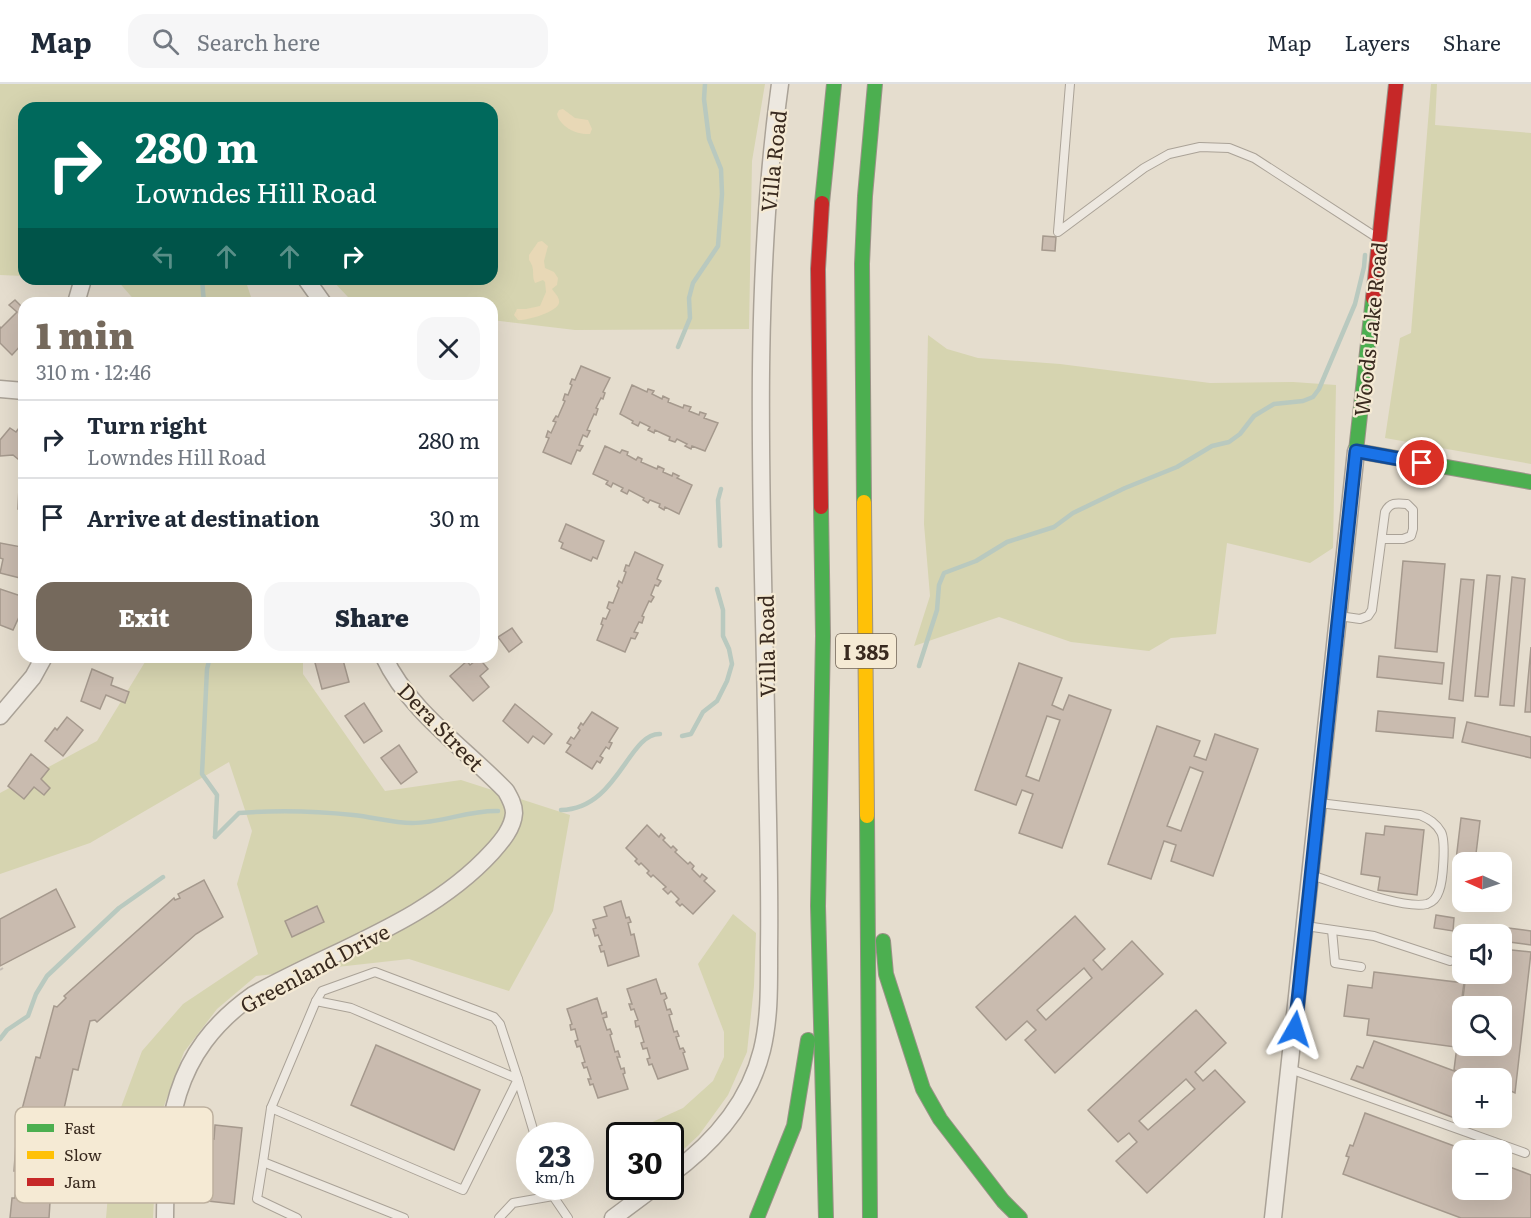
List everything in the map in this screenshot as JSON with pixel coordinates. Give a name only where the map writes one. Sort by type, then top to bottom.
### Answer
[{"type":"main road","name":"I 385","points":[[826,1218],[818,906],[823,636],[818,269],[822,194],[834,84]]},
{"type":"main road","name":"I 385","points":[[870,1218],[862,264],[865,196],[875,84]]},
{"type":"main road","name":"Woods Lake Road","points":[[1356,451],[1396,84]]},
{"type":"main road","points":[[1356,451],[1531,482]]},
{"type":"main road","points":[[867,800],[886,974],[923,1089],[940,1119],[1003,1201],[1020,1218]]},
{"type":"main road","points":[[758,1218],[794,1126],[807,1052],[818,906]]},
{"type":"street","name":"Villa Road","points":[[684,1164],[698,1154],[728,1121],[752,1080],[766,1033],[769,931],[762,485],[762,299],[770,174],[780,84]]},
{"type":"street","points":[[0,389],[18,390]]},
{"type":"street","name":"Woods Lake Road","points":[[1273,1218],[1356,451]]},
{"type":"street","points":[[0,716],[33,676],[41,663]]},
{"type":"street","name":"Dera Street","points":[[387,663],[404,689],[442,730],[506,791]]},
{"type":"street","name":"Greenland Drive","points":[[174,1107],[184,1077],[198,1050],[217,1025],[234,1009],[253,995],[409,917],[463,880],[501,843],[512,825],[514,812],[506,791]]},
{"type":"street","points":[[613,1218],[637,1200]]},
{"type":"street","name":"Greenland Drive","points":[[165,1218],[166,1203]]},
{"type":"lane","points":[[1070,84],[1058,232],[1144,168],[1168,154],[1200,147],[1229,148],[1254,158],[1379,239]]},
{"type":"lane","points":[[1339,616],[1360,618],[1368,616],[1372,610],[1385,512],[1388,506],[1394,503],[1407,504],[1413,510],[1411,536],[1403,539],[1382,539]]},
{"type":"lane","points":[[1311,875],[1411,905],[1428,904],[1436,899],[1440,891],[1444,849],[1442,834],[1431,820],[1420,815],[1319,803]]},
{"type":"lane","points":[[1306,926],[1374,936],[1450,961]]},
{"type":"lane","points":[[1332,930],[1335,963],[1361,967]]},
{"type":"lane","points":[[297,1218],[257,1199],[271,1108],[316,1001],[322,992],[375,972],[494,1017],[500,1024],[531,1122]]},
{"type":"lane","points":[[316,1001],[351,1008],[518,1079]]},
{"type":"lane","points":[[1290,1070],[1525,1153]]},
{"type":"lane","points":[[271,1108],[463,1190],[518,1079]]},
{"type":"lane","points":[[262,1162],[404,1218]]},
{"type":"lane","points":[[499,1218],[513,1203],[530,1200]]},
{"type":"lane","points":[[556,1200],[568,1218]]},
{"type":"shaded area","points":[[0,84],[765,84],[752,161],[749,329],[575,330],[498,321],[498,297],[348,297],[337,285],[498,285],[498,102],[18,102],[18,276],[0,275]]},
{"type":"shaded area","points":[[1431,84],[1437,84],[1435,125],[1531,133],[1531,464],[1385,438],[1400,338],[1411,333]]},
{"type":"shaded area","points":[[121,285],[247,285],[251,297],[132,297]]},
{"type":"shaded area","points":[[928,335],[947,349],[978,358],[1060,364],[1210,383],[1293,382],[1336,385],[1333,548],[1310,563],[1227,543],[1216,634],[1171,638],[1149,651],[1071,642],[999,617],[914,646],[930,596],[924,524]]},
{"type":"shaded area","points":[[144,663],[303,663],[303,674],[385,791],[461,780],[570,815],[553,911],[509,991],[409,959],[256,976],[217,1009],[184,1052],[164,1107],[121,1107],[142,1051],[183,1004],[258,954],[237,884],[252,831],[229,762],[90,843],[0,874],[0,793],[97,741]]},
{"type":"shaded area","points":[[733,914],[756,933],[754,986],[747,1052],[728,1095],[699,1135],[684,1149],[684,1122],[652,1122],[683,1108],[713,1081],[724,1057],[724,1032],[698,964]]},
{"type":"shaded area","points":[[107,1203],[154,1203],[153,1218],[106,1218]]},
{"type":"sand","points":[[563,109],[575,118],[588,120],[592,129],[590,134],[575,132],[565,126],[557,114]]},
{"type":"sand","points":[[542,241],[548,246],[544,261],[545,268],[554,272],[558,278],[557,285],[552,289],[559,303],[547,313],[518,320],[514,315],[517,309],[540,306],[546,292],[543,280],[535,283],[529,260],[529,255],[538,242]]},
{"type":"building","points":[[1043,236],[1056,237],[1055,251],[1042,250]]},
{"type":"building","points":[[15,300],[18,303],[18,348],[12,355],[0,343],[0,327],[17,312],[9,305]]},
{"type":"building","points":[[581,366],[610,378],[603,392],[605,393],[603,399],[601,398],[596,408],[598,409],[596,415],[594,414],[587,430],[590,431],[587,437],[583,435],[579,445],[583,446],[580,451],[577,450],[571,464],[543,452],[549,438],[546,437],[548,431],[551,433],[556,422],[553,421],[556,416],[558,417],[565,401],[563,400],[565,394],[568,395],[572,379],[575,380]]},
{"type":"building","points":[[632,385],[647,392],[648,389],[654,391],[652,394],[662,399],[663,396],[669,399],[668,402],[683,408],[684,405],[691,407],[689,411],[699,415],[700,412],[706,414],[704,418],[718,423],[705,451],[692,446],[691,449],[677,439],[675,442],[669,440],[670,437],[655,430],[654,433],[648,430],[650,427],[640,422],[638,426],[620,414]]},
{"type":"building","points":[[10,428],[16,432],[18,429],[18,459],[13,455],[0,456],[0,440]]},
{"type":"building","points":[[605,446],[620,453],[622,450],[628,452],[627,455],[636,460],[638,457],[642,459],[641,462],[657,469],[658,466],[664,469],[663,472],[672,476],[673,473],[679,476],[677,478],[692,485],[679,514],[665,507],[664,510],[659,507],[660,504],[650,500],[648,503],[643,500],[644,498],[629,490],[627,494],[621,491],[623,488],[613,483],[611,487],[606,484],[608,481],[593,474]]},
{"type":"building","points":[[566,524],[604,541],[597,559],[593,557],[591,561],[561,548],[563,543],[559,541]]},
{"type":"building","points":[[0,543],[18,546],[18,578],[0,573],[3,559],[0,558]]},
{"type":"building","points":[[635,552],[663,565],[657,579],[661,581],[658,586],[655,585],[651,595],[654,597],[651,602],[649,601],[642,616],[644,617],[642,623],[639,622],[634,632],[638,633],[635,639],[631,638],[625,652],[597,640],[603,625],[601,624],[603,618],[606,619],[610,610],[607,608],[609,602],[613,603],[619,588],[617,586],[619,581],[622,583],[626,565],[629,566]]},
{"type":"building","points":[[1403,561],[1445,564],[1437,652],[1395,648]]},
{"type":"building","points":[[1487,575],[1500,576],[1488,697],[1475,696]]},
{"type":"building","points":[[1512,577],[1525,579],[1514,706],[1500,705]]},
{"type":"building","points":[[1461,579],[1474,580],[1463,701],[1449,699]]},
{"type":"building","points":[[0,589],[18,595],[18,619],[13,630],[0,625]]},
{"type":"building","points":[[512,628],[522,642],[509,652],[498,637]]},
{"type":"building","points":[[1531,647],[1531,712],[1525,712]]},
{"type":"building","points":[[1379,656],[1444,663],[1442,684],[1377,677]]},
{"type":"building","points":[[315,663],[344,663],[349,682],[322,689]]},
{"type":"building","points":[[465,663],[470,665],[483,663],[488,669],[480,676],[489,687],[473,701],[450,676]]},
{"type":"building","points":[[1019,663],[1062,678],[1052,705],[1063,710],[1069,695],[1111,710],[1062,848],[1019,833],[1033,794],[1022,790],[1016,805],[975,790]],"holes":[[[1047,716],[1060,720],[1039,781],[1026,776]]]},
{"type":"building","points":[[92,669],[113,678],[111,685],[129,692],[125,703],[106,695],[100,709],[81,701]]},
{"type":"building","points":[[364,703],[382,731],[364,743],[345,716]]},
{"type":"building","points":[[515,704],[552,734],[544,744],[533,736],[528,743],[503,721]]},
{"type":"building","points":[[1378,711],[1455,718],[1453,738],[1376,731]]},
{"type":"building","points":[[592,712],[618,728],[609,742],[612,743],[609,749],[606,747],[600,756],[603,758],[600,763],[597,761],[592,769],[566,752],[571,745],[567,743],[571,737],[574,739],[580,730],[578,728],[581,723],[583,725]]},
{"type":"building","points":[[67,717],[83,730],[63,756],[45,741]]},
{"type":"building","points":[[1467,722],[1531,737],[1531,758],[1462,742]]},
{"type":"building","points":[[1157,726],[1200,741],[1194,756],[1206,760],[1215,734],[1258,749],[1213,876],[1171,861],[1176,845],[1164,841],[1151,879],[1108,864]],"holes":[[[1190,767],[1203,772],[1181,831],[1167,826]]]},
{"type":"building","points":[[399,745],[417,772],[401,784],[381,758]]},
{"type":"building","points":[[31,754],[49,769],[41,779],[50,788],[44,795],[34,787],[24,799],[8,786]]},
{"type":"building","points":[[1461,818],[1480,821],[1476,852],[1457,852]]},
{"type":"building","points":[[647,825],[659,837],[661,834],[665,838],[663,840],[671,848],[673,846],[677,850],[675,852],[688,864],[690,862],[694,866],[692,869],[700,877],[702,874],[707,878],[704,881],[715,891],[693,914],[682,904],[680,906],[676,902],[679,899],[671,891],[668,894],[663,889],[666,887],[653,875],[651,877],[647,873],[649,871],[641,863],[639,865],[635,861],[637,859],[626,848]]},
{"type":"building","points":[[1385,826],[1424,830],[1417,895],[1378,890],[1380,877],[1361,874],[1366,833],[1384,835]]},
{"type":"building","points":[[204,880],[223,917],[196,934],[97,1022],[90,1021],[78,1070],[73,1069],[64,1107],[23,1107],[36,1057],[40,1058],[54,1006],[57,1007],[66,998],[64,996],[174,898],[175,900],[180,898],[178,894]]},
{"type":"building","points":[[56,889],[75,927],[0,966],[0,919]]},
{"type":"building","points":[[621,901],[626,918],[629,917],[631,922],[628,923],[631,935],[634,934],[639,956],[608,966],[604,951],[601,952],[599,946],[602,945],[598,935],[595,936],[593,929],[596,928],[593,920],[607,916],[604,907]]},
{"type":"building","points":[[317,906],[324,922],[292,937],[285,921]]},
{"type":"building","points":[[1436,915],[1454,918],[1452,931],[1434,928]]},
{"type":"building","points":[[1075,916],[1105,949],[1093,960],[1102,970],[1132,941],[1163,974],[1055,1073],[1025,1040],[1036,1030],[1027,1021],[1006,1040],[976,1007]],"holes":[[[1084,968],[1092,978],[1046,1020],[1037,1010]]]},
{"type":"building","points":[[1512,929],[1531,931],[1531,945],[1512,942]]},
{"type":"building","points":[[1512,950],[1531,952],[1515,1093],[1512,1092],[1512,1068],[1454,1068],[1456,1056],[1512,1056],[1512,996],[1463,996],[1465,984],[1512,984]]},
{"type":"building","points":[[1374,972],[1464,984],[1462,996],[1452,996],[1452,1047],[1367,1035],[1369,1019],[1344,1016],[1348,985],[1372,988]]},
{"type":"building","points":[[656,979],[661,994],[665,993],[667,998],[664,1000],[667,1010],[670,1009],[672,1014],[669,1015],[674,1032],[677,1031],[679,1036],[676,1037],[680,1049],[683,1048],[685,1052],[683,1053],[688,1069],[658,1079],[652,1064],[649,1065],[647,1059],[650,1058],[647,1048],[643,1049],[641,1043],[644,1042],[639,1026],[636,1027],[635,1021],[638,1020],[634,1009],[631,1010],[629,1004],[632,1004],[627,989]]},
{"type":"building","points":[[597,998],[602,1014],[606,1012],[607,1017],[603,1018],[607,1030],[610,1029],[612,1034],[610,1035],[615,1052],[618,1051],[620,1057],[617,1057],[621,1069],[624,1068],[625,1073],[623,1074],[628,1089],[598,1098],[593,1084],[590,1085],[588,1079],[591,1079],[587,1067],[584,1068],[582,1063],[585,1062],[580,1046],[577,1047],[575,1041],[578,1040],[575,1029],[571,1030],[570,1025],[572,1024],[567,1009]]},
{"type":"building","points":[[1196,1010],[1226,1043],[1195,1072],[1203,1081],[1215,1070],[1245,1102],[1147,1193],[1116,1161],[1137,1142],[1129,1133],[1118,1142],[1088,1110]],"holes":[[[1186,1079],[1195,1089],[1148,1130],[1139,1121]]]},
{"type":"building","points":[[1374,1041],[1452,1070],[1452,1117],[1351,1079],[1357,1066],[1363,1068]]},
{"type":"building","points":[[376,1045],[480,1090],[454,1150],[351,1105]]},
{"type":"building","points":[[1365,1113],[1452,1145],[1452,1200],[1512,1200],[1512,1168],[1531,1175],[1531,1218],[1461,1218],[1343,1174],[1349,1157],[1346,1156],[1350,1145],[1353,1146]]},
{"type":"building","points":[[215,1125],[242,1128],[234,1204],[213,1202]]},
{"type":"building","points":[[12,1198],[15,1198],[15,1203],[50,1203],[49,1218],[10,1218]]},
{"type":"waterway","points":[[678,347],[690,318],[689,298],[693,283],[718,246],[722,194],[721,169],[709,139],[704,99],[705,84]]},
{"type":"waterway","points":[[919,666],[937,610],[939,585],[944,573],[976,561],[1007,542],[1054,527],[1073,513],[1125,488],[1177,467],[1212,446],[1229,442],[1240,434],[1254,416],[1274,404],[1303,401],[1313,397],[1319,389],[1355,304],[1365,255]]},
{"type":"waterway","points":[[202,285],[204,297]]},
{"type":"waterway","points":[[720,546],[718,500],[721,489]]},
{"type":"waterway","points":[[682,736],[691,734],[703,712],[717,701],[732,664],[723,636],[723,610],[717,589]]},
{"type":"waterway","points":[[208,663],[202,774],[217,795],[215,837]]},
{"type":"waterway","points":[[561,810],[580,806],[596,798],[609,785],[639,745],[649,737],[660,734]]},
{"type":"waterway","points":[[215,837],[239,813],[282,811],[325,813],[412,823],[477,812],[498,811]]},
{"type":"waterway","points":[[0,1039],[7,1030],[28,1016],[36,994],[47,976],[119,908],[163,877]]},
{"type":"traffic: fast","points":[[822,203],[834,84]]},
{"type":"traffic: fast","points":[[864,502],[862,264],[865,196],[875,84]]},
{"type":"traffic: fast","points":[[1373,298],[1356,451],[1531,482]]},
{"type":"traffic: fast","points":[[821,507],[823,636],[818,906],[826,1218]]},
{"type":"traffic: fast","points":[[867,816],[870,1218]]},
{"type":"traffic: fast","points":[[883,941],[886,974],[923,1089],[940,1119],[1003,1201],[1020,1218]]},
{"type":"traffic: fast","points":[[757,1218],[794,1126],[808,1040]]},
{"type":"traffic: slow","points":[[864,502],[867,816]]},
{"type":"traffic: jam","points":[[1373,298],[1396,84]]},
{"type":"traffic: jam","points":[[821,507],[818,269],[822,203]]},
{"type":"route","points":[[1295,1029],[1356,451],[1422,463]]}]
